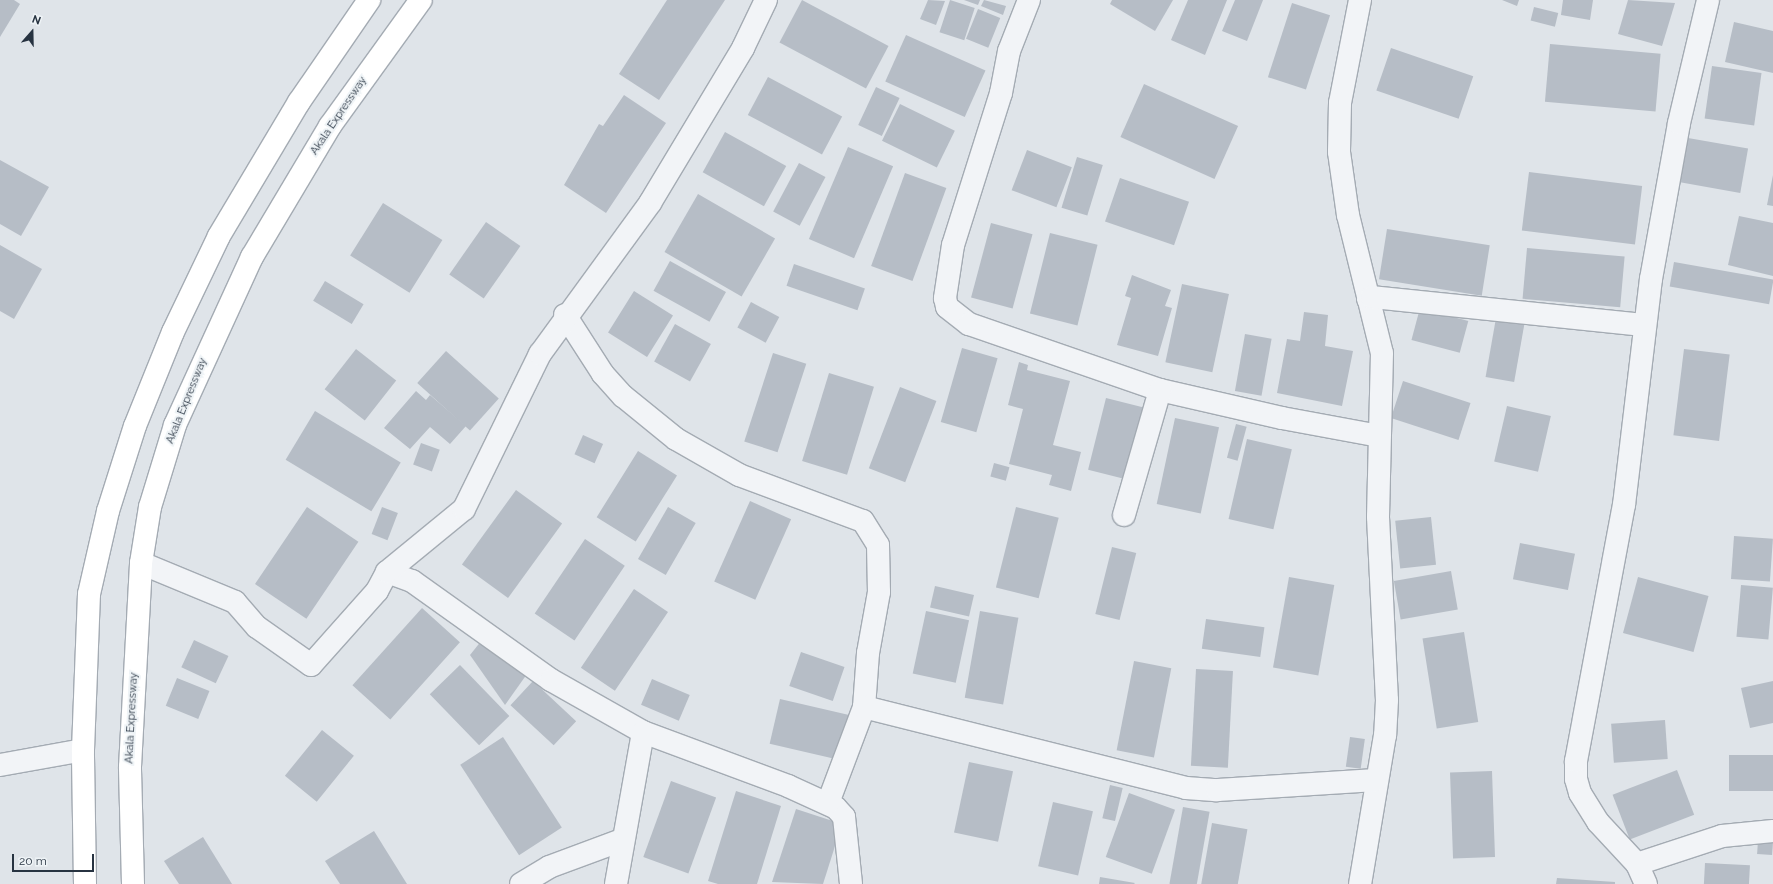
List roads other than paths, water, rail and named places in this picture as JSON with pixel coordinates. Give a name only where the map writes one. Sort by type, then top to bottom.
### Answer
[{"type":"main road","points":[[85,884],[83,750],[89,594],[108,511],[135,426],[173,332],[219,236],[299,102],[370,0]]},
{"type":"main road","name":"Akala Expressway","points":[[132,884],[130,767],[141,563],[150,507],[175,425],[252,257],[330,126],[421,0]]},
{"type":"street","points":[[141,563],[235,602],[257,626],[311,665],[377,591],[387,572],[464,509],[523,384],[565,316],[650,203],[742,48],[766,0]]},
{"type":"street","points":[[1030,0],[1009,51],[1001,93],[953,245],[944,298],[947,307],[969,324],[1160,390],[1282,418],[1379,436]]},
{"type":"street","points":[[1360,0],[1340,104],[1339,152],[1348,216],[1368,286],[1368,300],[1382,353],[1378,517],[1387,700],[1385,735],[1360,884]]},
{"type":"street","points":[[1646,884],[1637,864],[1598,822],[1580,793],[1576,767],[1624,505],[1645,325],[1679,123],[1708,0]]},
{"type":"street","points":[[1368,300],[1372,297],[1645,325]]},
{"type":"street","points":[[565,316],[603,374],[623,396],[676,439],[739,475],[863,521],[878,546],[879,592],[868,653],[864,707],[828,803]]},
{"type":"street","points":[[1124,515],[1160,390]]},
{"type":"street","points":[[387,572],[412,581],[551,680],[644,732],[828,803],[844,817],[851,884]]},
{"type":"street","points":[[864,707],[1186,788],[1217,790],[1377,780]]},
{"type":"street","points":[[616,884],[622,840],[633,798],[644,732]]},
{"type":"street","points":[[0,765],[83,750]]},
{"type":"street","points":[[1637,864],[1722,836],[1773,831]]},
{"type":"street","points":[[521,884],[549,867],[622,840]]}]
